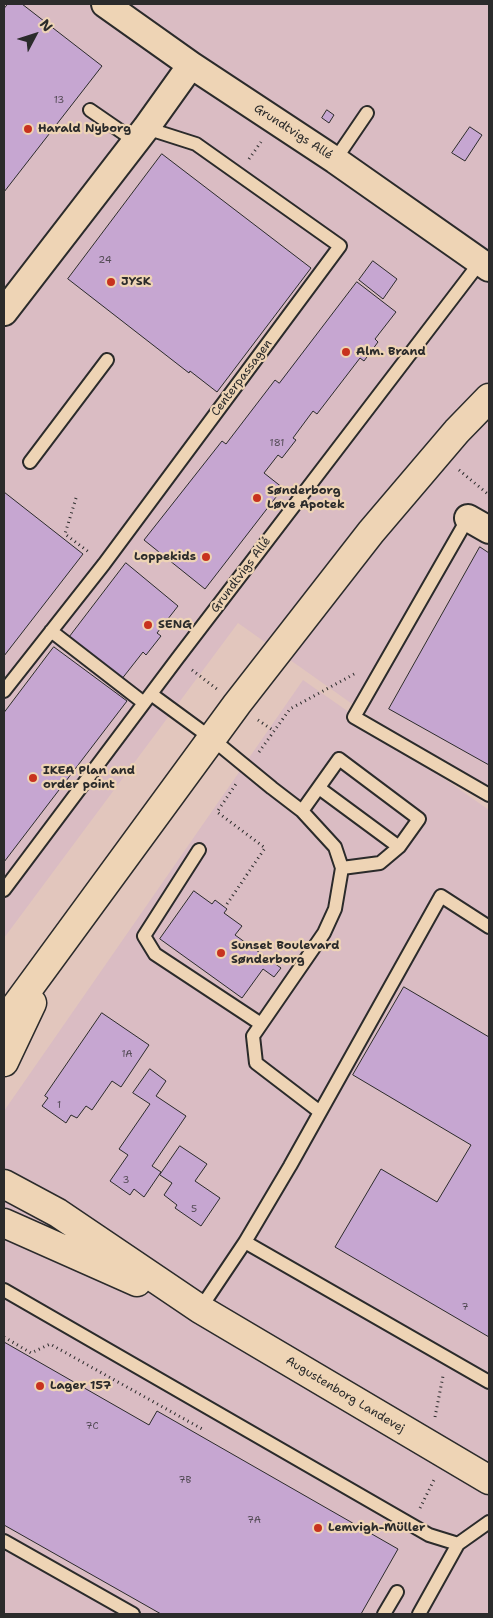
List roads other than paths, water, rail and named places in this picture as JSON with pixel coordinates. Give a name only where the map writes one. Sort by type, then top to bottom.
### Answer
[{"type":"street","name":"Grundtvigs Allé","points":[[105,4],[191,65],[335,160],[485,264]]},
{"type":"street","points":[[4,312],[141,134],[191,65]]},
{"type":"street","points":[[4,1022],[211,738],[365,540],[438,454],[489,398]]},
{"type":"street","points":[[4,1062],[57,950]]},
{"type":"street","name":"Augustenborg Landevej","points":[[4,1184],[58,1213],[200,1309],[489,1480]]},
{"type":"street","points":[[4,1204],[143,1270]]},
{"type":"street","name":"Augustenborg Landevej","points":[[4,1223],[200,1309]]},
{"type":"lane","name":"Centerpassagen","points":[[4,691],[104,564],[340,246],[196,144],[141,134],[90,110]]},
{"type":"lane","points":[[335,160],[366,113]]},
{"type":"lane","name":"Grundtvigs Allé","points":[[4,890],[147,699],[485,264]]},
{"type":"lane","points":[[30,462],[107,360]]},
{"type":"lane","points":[[479,524],[379,674],[354,717],[489,795]]},
{"type":"lane","points":[[51,631],[147,699],[211,738],[302,810],[335,847],[342,868],[335,909],[324,933],[253,1036],[256,1062],[320,1112]]},
{"type":"lane","points":[[302,810],[339,759],[419,819],[399,847],[380,863],[342,868]]},
{"type":"lane","points":[[319,788],[399,847]]},
{"type":"lane","points":[[199,850],[144,936],[156,954],[261,1024]]},
{"type":"lane","points":[[200,1309],[245,1242],[441,896],[489,927]]},
{"type":"lane","points":[[245,1242],[489,1382]]},
{"type":"lane","points":[[4,1290],[429,1535],[458,1544]]},
{"type":"lane","points":[[419,1614],[458,1544],[489,1522]]},
{"type":"lane","points":[[4,1541],[133,1614]]},
{"type":"lane","points":[[384,1614],[397,1592]]},
{"type":"place","name":"Harald Nyborg","points":[[28,129]]},
{"type":"place","name":"JYSK","points":[[111,282]]},
{"type":"place","name":"Alm. Brand","points":[[346,352]]},
{"type":"place","name":"Sønderborg Løve Apotek","points":[[257,498]]},
{"type":"place","name":"Loppekids","points":[[206,557]]},
{"type":"place","name":"SENG","points":[[148,625]]},
{"type":"place","name":"IKEA Plan and order point","points":[[33,778]]},
{"type":"place","name":"Sunset Boulevard Sønderborg","points":[[221,953]]},
{"type":"place","name":"Lager 157","points":[[40,1386]]},
{"type":"place","name":"Lemvigh-Müller","points":[[318,1528]]}]
